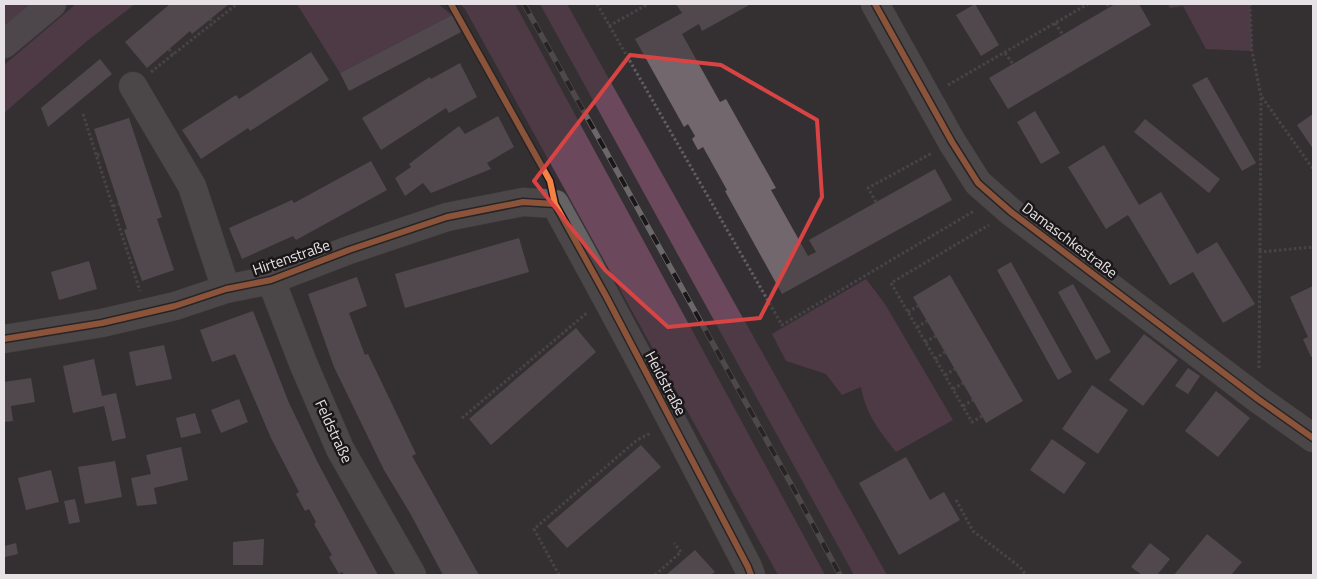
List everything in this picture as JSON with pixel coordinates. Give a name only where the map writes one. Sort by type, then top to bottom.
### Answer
[{"type":"main road","points":[[4,44],[52,4]]},
{"type":"street","name":"Damaschkestraße","points":[[876,4],[952,142],[978,183],[1004,205],[1258,399],[1313,438]]},
{"type":"street","points":[[133,86],[192,186],[226,289]]},
{"type":"street","name":"Hirtenstraße","points":[[4,340],[147,313],[226,289],[272,280],[349,250],[447,216],[523,202],[554,204]]},
{"type":"street","name":"Heidstraße","points":[[554,204],[606,296],[673,422],[748,567],[750,575]]},
{"type":"street","name":"Feldstraße","points":[[272,280],[303,363],[340,450],[412,575]]},
{"type":"path","points":[[133,86],[237,4]]},
{"type":"path","points":[[597,4],[782,325],[1004,205]]},
{"type":"path","points":[[609,26],[648,4]]},
{"type":"path","points":[[928,98],[1088,4]]},
{"type":"path","points":[[1250,4],[1252,52],[1261,96],[1258,399]]},
{"type":"path","points":[[210,19],[214,23]]},
{"type":"path","points":[[1055,23],[1062,35]]},
{"type":"path","points":[[169,50],[173,55]]},
{"type":"path","points":[[1005,53],[1013,64]]},
{"type":"path","points":[[1261,96],[1313,170]]},
{"type":"path","points":[[84,114],[113,206],[132,258],[147,313]]},
{"type":"path","points":[[876,202],[868,188],[952,142]]},
{"type":"path","points":[[97,155],[102,153]]},
{"type":"path","points":[[113,206],[119,204]]},
{"type":"path","points":[[982,416],[972,422],[891,282],[1004,205]]},
{"type":"path","points":[[1260,252],[1313,247]]},
{"type":"path","points":[[462,418],[606,296]]},
{"type":"path","points":[[908,312],[918,306]]},
{"type":"path","points":[[917,327],[927,321]]},
{"type":"path","points":[[925,342],[936,336]]},
{"type":"path","points":[[935,358],[945,352]]},
{"type":"path","points":[[945,375],[955,369]]},
{"type":"path","points":[[953,389],[963,383]]},
{"type":"path","points":[[963,406],[973,400]]},
{"type":"path","points":[[559,575],[534,529],[637,440],[673,422]]},
{"type":"path","points":[[956,500],[973,531],[1020,567],[1026,575]]},
{"type":"path","points":[[655,575],[681,552],[674,543]]},
{"type":"highlighted area","points":[[630,55],[721,65],[817,120],[822,197],[760,318],[668,327],[605,270],[534,181]]},
{"type":"shaded area","points":[[4,4],[32,4],[4,27]]},
{"type":"shaded area","points":[[76,4],[135,4],[87,41],[4,113],[4,65]]},
{"type":"shaded area","points":[[297,4],[438,4],[452,15],[340,73]]},
{"type":"shaded area","points":[[460,4],[515,4],[825,575],[778,575],[465,9]]},
{"type":"shaded area","points":[[540,4],[567,4],[887,575],[854,575]]},
{"type":"shaded area","points":[[1168,4],[1250,4],[1252,51],[1206,49],[1183,6],[1170,8]]},
{"type":"shaded area","points":[[866,279],[885,304],[953,420],[896,452],[870,414],[861,387],[842,395],[826,374],[786,361],[772,334]]},
{"type":"building","points":[[170,4],[229,4],[192,34],[190,31],[147,68],[125,42]]},
{"type":"building","points":[[676,4],[751,4],[702,31],[699,24],[682,34],[720,102],[726,99],[776,188],[771,190],[808,256],[816,252],[809,240],[935,169],[952,200],[782,294],[703,147],[698,150],[692,139],[695,136],[688,124],[684,127],[635,39],[682,13]]},
{"type":"building","points":[[975,4],[999,45],[981,56],[956,15]]},
{"type":"building","points":[[1115,4],[1139,4],[1151,25],[1008,109],[989,78]]},
{"type":"building","points":[[452,15],[461,32],[349,91],[340,73]]},
{"type":"building","points":[[311,52],[329,80],[250,131],[248,128],[201,159],[182,130],[236,95],[239,99]]},
{"type":"building","points":[[100,59],[112,74],[48,127],[41,108]]},
{"type":"building","points":[[460,63],[477,97],[449,113],[446,108],[381,150],[362,118],[430,77],[431,79]]},
{"type":"building","points":[[1207,77],[1256,163],[1242,171],[1192,85]]},
{"type":"building","points":[[1035,111],[1060,153],[1041,164],[1017,122]]},
{"type":"building","points":[[1313,114],[1313,149],[1297,125]]},
{"type":"building","points":[[498,116],[514,147],[487,163],[491,169],[431,193],[423,183],[405,196],[395,178],[411,167],[409,164],[459,126],[465,134]]},
{"type":"building","points":[[129,118],[162,217],[157,219],[174,270],[142,281],[124,230],[127,229],[94,129]]},
{"type":"building","points":[[1145,119],[1220,179],[1209,193],[1134,132]]},
{"type":"building","points":[[1104,145],[1139,205],[1161,192],[1197,254],[1217,242],[1255,304],[1223,323],[1193,272],[1170,285],[1128,215],[1106,229],[1068,167]]},
{"type":"building","points":[[371,161],[387,190],[296,240],[293,236],[242,259],[229,228],[292,200],[294,203]]},
{"type":"building","points":[[519,238],[529,272],[405,308],[395,274]]},
{"type":"building","points":[[89,261],[97,289],[59,300],[51,272]]},
{"type":"building","points":[[1011,262],[1072,372],[1058,380],[997,270]]},
{"type":"building","points":[[950,275],[1023,401],[986,423],[913,297]]},
{"type":"building","points":[[357,277],[367,306],[349,313],[365,355],[368,354],[416,454],[412,456],[479,575],[443,575],[410,513],[384,470],[334,367],[308,294]]},
{"type":"building","points":[[1073,284],[1111,352],[1096,360],[1058,292]]},
{"type":"building","points":[[1313,286],[1313,356],[1311,357],[1303,339],[1308,337],[1290,297]]},
{"type":"building","points":[[253,311],[289,403],[319,465],[378,575],[344,575],[342,572],[339,574],[329,557],[332,555],[314,524],[316,522],[309,509],[305,511],[296,494],[299,492],[271,438],[235,354],[212,362],[200,330]]},
{"type":"building","points":[[576,328],[596,352],[491,445],[469,419]]},
{"type":"building","points":[[1144,334],[1178,360],[1143,406],[1109,380]]},
{"type":"building","points":[[164,345],[172,379],[136,386],[129,352]]},
{"type":"building","points":[[94,359],[102,396],[116,393],[126,438],[112,441],[104,406],[73,413],[63,366]]},
{"type":"building","points":[[1188,368],[1200,376],[1188,394],[1175,386]]},
{"type":"building","points":[[31,378],[35,402],[11,406],[13,421],[4,422],[4,382]]},
{"type":"building","points":[[1092,385],[1128,410],[1098,454],[1062,429]]},
{"type":"building","points":[[1216,391],[1250,418],[1218,457],[1185,431]]},
{"type":"building","points":[[239,399],[248,422],[221,433],[211,410]]},
{"type":"building","points":[[195,413],[201,433],[181,438],[176,418]]},
{"type":"building","points":[[1052,439],[1086,463],[1064,494],[1030,470]]},
{"type":"building","points":[[641,445],[661,467],[567,548],[547,526]]},
{"type":"building","points":[[181,447],[188,480],[154,488],[157,504],[137,506],[131,478],[151,474],[146,455]]},
{"type":"building","points":[[906,457],[930,500],[944,492],[960,520],[899,555],[859,483]]},
{"type":"building","points":[[115,461],[122,497],[85,504],[78,467]]},
{"type":"building","points":[[51,470],[59,502],[26,510],[18,478]]},
{"type":"building","points":[[75,499],[80,522],[69,524],[64,501]]},
{"type":"building","points":[[1207,534],[1242,562],[1231,575],[1174,575]]},
{"type":"building","points":[[264,539],[263,565],[233,565],[233,542]]},
{"type":"building","points":[[16,543],[18,554],[5,557],[4,546]]},
{"type":"building","points":[[1150,543],[1170,559],[1157,575],[1142,575],[1131,567]]},
{"type":"building","points":[[695,550],[715,572],[711,575],[666,575]]},
{"type":"railway","points":[[524,4],[840,575]]},
{"type":"cycle path","points":[[451,4],[550,181],[555,204],[606,296],[751,575]]},
{"type":"cycle path","points":[[875,4],[952,142],[978,183],[1011,212],[1258,399],[1313,438]]},
{"type":"cycle path","points":[[4,339],[102,323],[175,306],[226,289],[271,280],[349,250],[447,217],[523,202],[555,204]]}]
